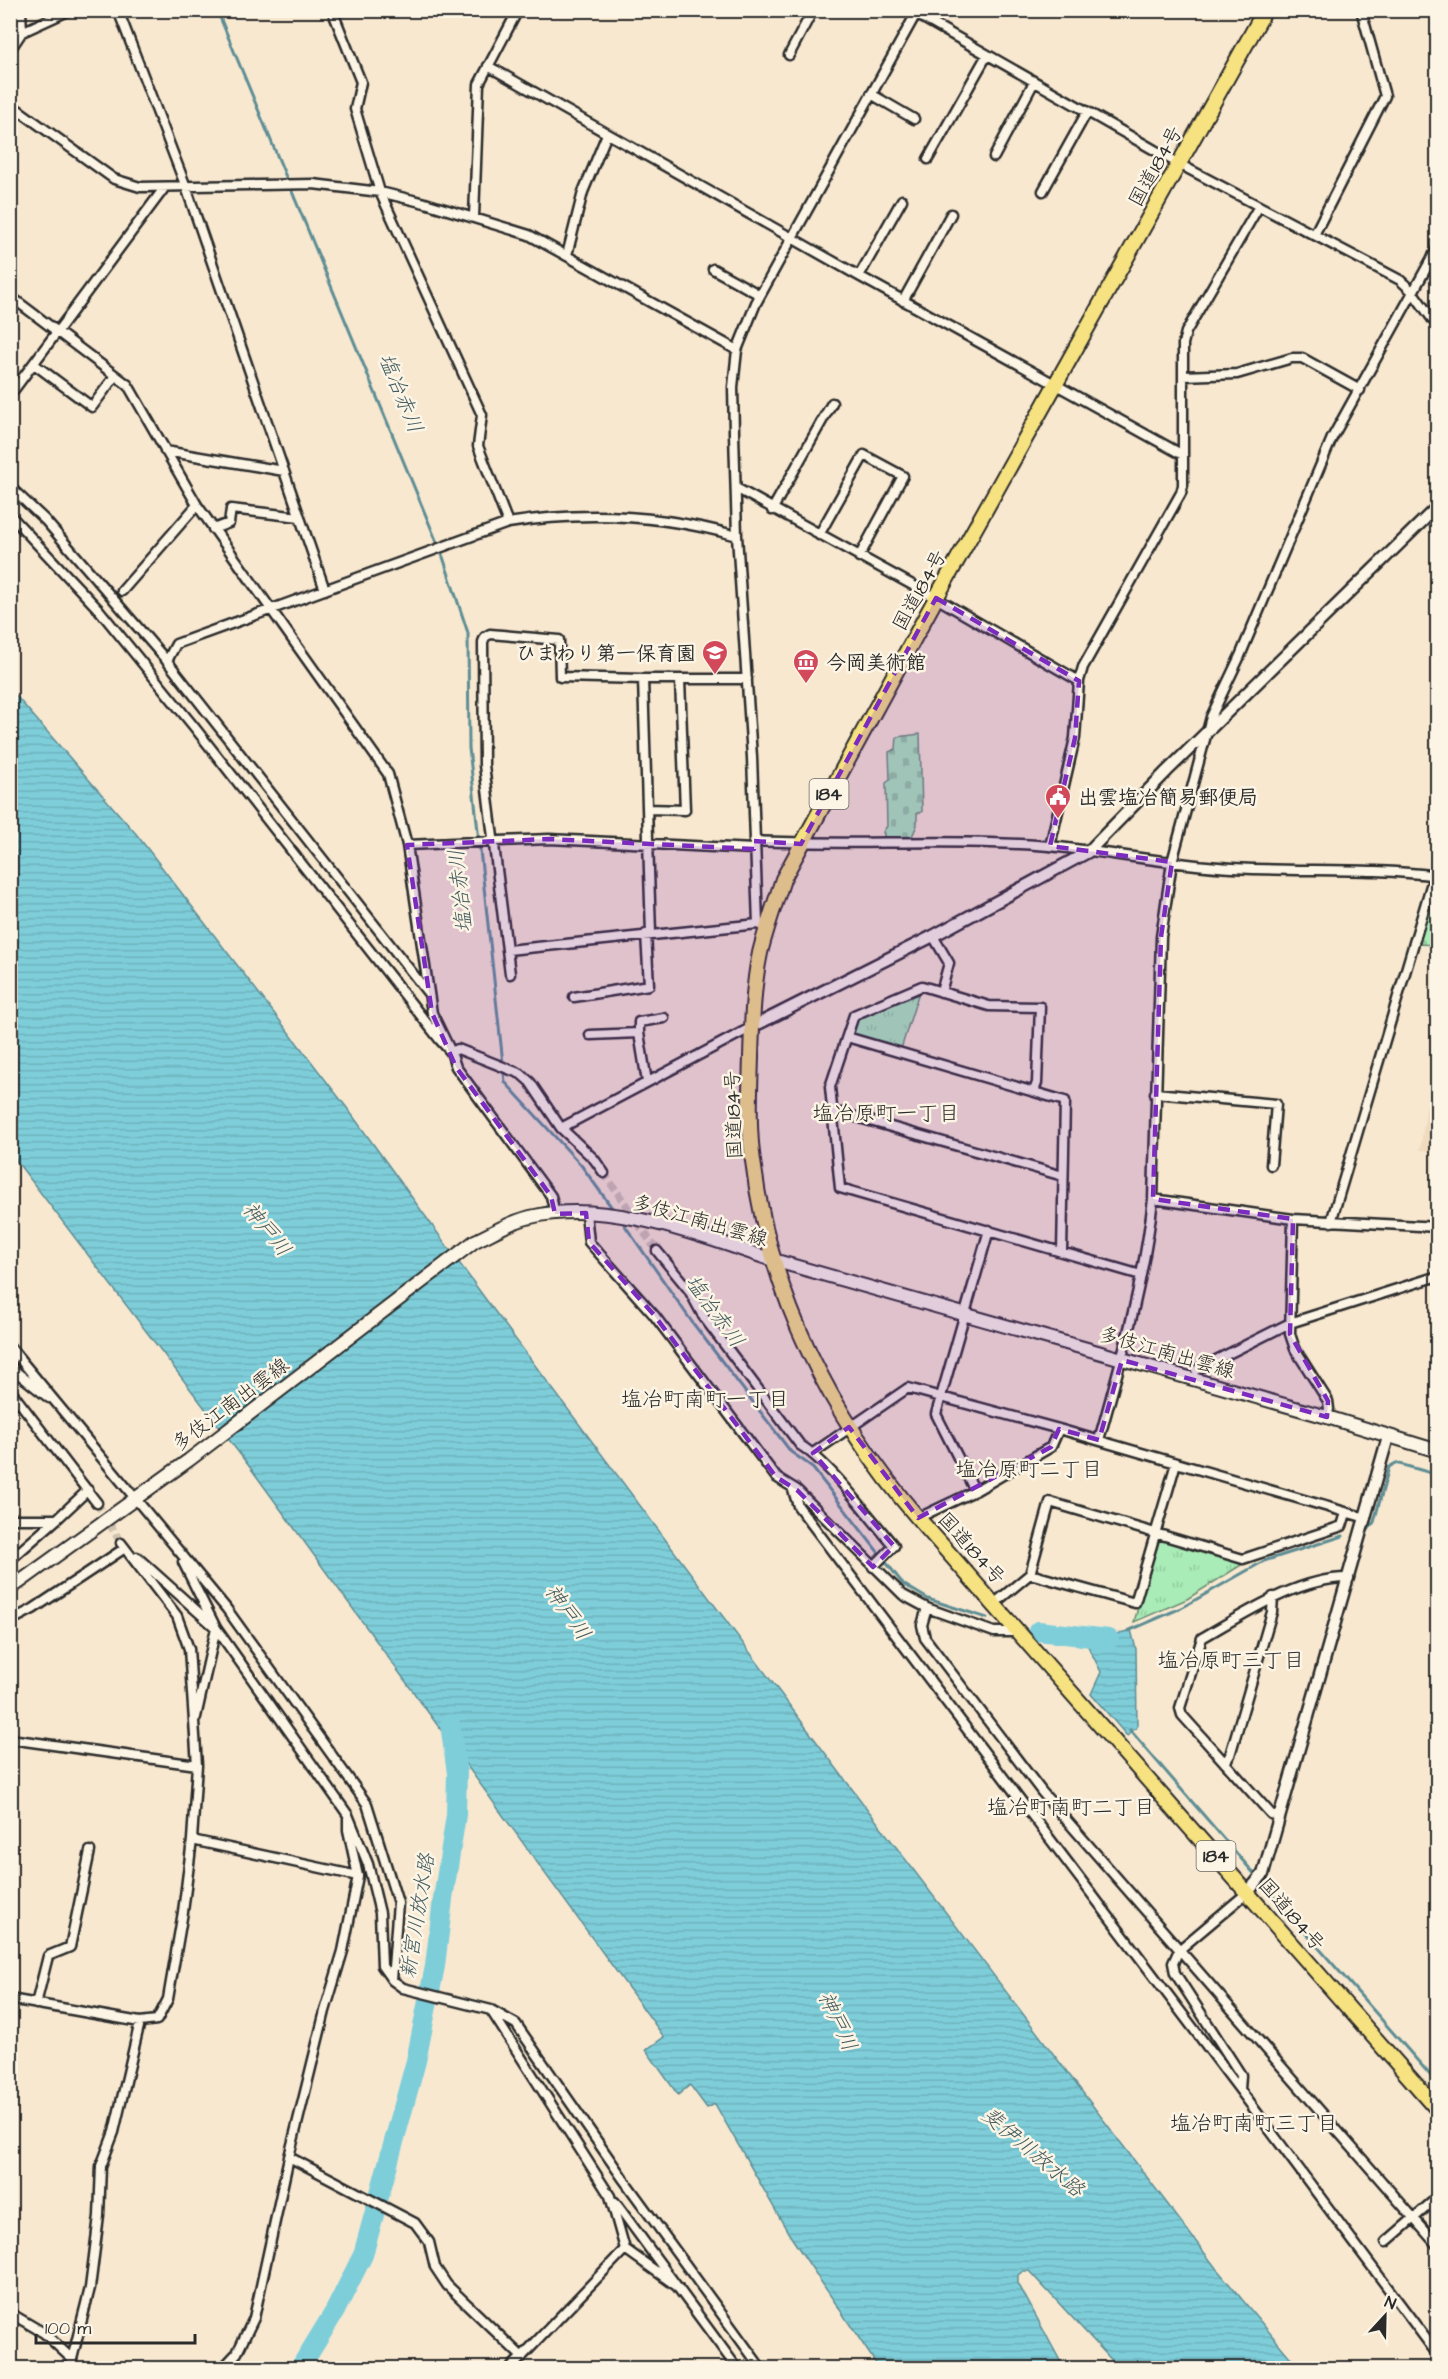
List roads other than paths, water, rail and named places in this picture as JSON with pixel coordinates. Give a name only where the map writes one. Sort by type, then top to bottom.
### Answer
[{"type":"highway","name":"国道184号","points":[[1265,10],[936,598],[801,844],[762,925],[752,1027],[749,1109],[753,1160],[772,1260],[809,1353],[849,1427],[894,1490],[1437,2110]]},
{"type":"main road","name":"多伎江南出雲線","points":[[10,1589],[151,1488],[475,1241],[534,1216],[586,1213],[627,1218],[684,1231],[772,1260],[1327,1417],[1437,1451]]},
{"type":"street","points":[[21,10],[22,32]]},
{"type":"street","points":[[10,50],[22,32],[70,10]]},
{"type":"street","points":[[118,10],[186,187],[325,590]]},
{"type":"street","points":[[332,10],[361,82],[355,109],[380,192],[482,415],[478,446],[508,522]]},
{"type":"street","points":[[474,217],[479,84],[518,10]]},
{"type":"street","points":[[789,55],[813,10]]},
{"type":"street","points":[[1314,235],[1385,96],[1360,10]]},
{"type":"street","points":[[508,950],[649,934],[762,925],[754,845],[752,757],[737,536],[734,387],[737,350],[760,295],[914,12],[1179,164],[1400,280],[1412,291],[1437,327]]},
{"type":"street","points":[[928,159],[987,55]]},
{"type":"street","points":[[488,66],[790,238],[1183,454]]},
{"type":"street","points":[[994,157],[1034,82]]},
{"type":"street","points":[[871,94],[914,119]]},
{"type":"street","points":[[10,104],[114,179],[140,187],[313,184],[380,192],[474,217],[529,235],[737,350]]},
{"type":"street","points":[[1043,191],[1087,112]]},
{"type":"street","points":[[567,255],[583,192],[607,134]]},
{"type":"street","points":[[10,395],[165,187]]},
{"type":"street","points":[[859,276],[902,200]]},
{"type":"street","points":[[1050,846],[1075,738],[1079,681],[1083,667],[1183,485],[1183,344],[1186,332],[1259,206]]},
{"type":"street","points":[[903,301],[951,214]]},
{"type":"street","points":[[1100,1440],[1122,1360],[1149,1240],[1153,1199],[1161,937],[1172,861],[1211,717],[1240,656],[1332,438],[1437,248]]},
{"type":"street","points":[[713,269],[760,295]]},
{"type":"street","points":[[10,296],[128,385],[197,506],[388,774],[407,845],[432,1013],[452,1052],[456,1066],[551,1196],[555,1214]]},
{"type":"street","points":[[1183,376],[1238,374],[1292,358],[1302,358],[1360,390]]},
{"type":"street","points":[[34,364],[92,407],[115,376]]},
{"type":"street","points":[[772,510],[832,403]]},
{"type":"street","points":[[165,451],[284,471]]},
{"type":"street","points":[[819,535],[864,455],[903,476],[859,557]]},
{"type":"street","points":[[10,487],[45,520],[166,661],[428,993]]},
{"type":"street","points":[[736,488],[772,510],[936,598],[1079,681]]},
{"type":"street","points":[[122,591],[197,506]]},
{"type":"street","points":[[561,1128],[752,1027],[933,936],[1088,852],[1167,771],[1437,506]]},
{"type":"street","points":[[213,529],[229,523],[231,509],[300,517]]},
{"type":"street","points":[[10,515],[100,611],[440,1040],[452,1052]]},
{"type":"street","points":[[166,661],[176,644],[508,522],[605,515],[697,525],[737,536]]},
{"type":"street","points":[[510,974],[484,765],[483,642],[485,637],[490,634],[559,640],[560,676],[680,680],[747,679]]},
{"type":"street","points":[[574,997],[649,986],[648,809],[643,679]]},
{"type":"street","points":[[648,809],[685,810],[680,680]]},
{"type":"street","points":[[407,845],[549,839],[754,845],[977,843],[1050,846],[1233,868],[1323,869],[1436,875]]},
{"type":"street","points":[[1331,1222],[1436,875],[1437,862]]},
{"type":"street","points":[[933,936],[949,963],[941,992]]},
{"type":"street","points":[[1035,1091],[1040,1007],[989,1006],[922,986],[854,1016],[830,1087],[840,1188],[1141,1275]]},
{"type":"street","points":[[647,1082],[639,1022],[664,1018]]},
{"type":"street","points":[[590,1035],[639,1033]]},
{"type":"street","points":[[847,1037],[1065,1101],[1062,1252]]},
{"type":"street","points":[[452,1052],[458,1049],[521,1074],[530,1082],[561,1128],[604,1173]]},
{"type":"street","points":[[1155,1093],[1276,1104],[1271,1165]]},
{"type":"street","points":[[833,1112],[1063,1176]]},
{"type":"street","points":[[1153,1199],[1293,1219],[1437,1227]]},
{"type":"street","points":[[586,1213],[589,1242],[654,1315],[776,1477],[792,1487],[876,1563],[903,1594],[927,1608],[994,1632],[1020,1632]]},
{"type":"street","points":[[1293,1219],[1290,1334],[1296,1349],[1328,1401],[1327,1417]]},
{"type":"street","points":[[975,1491],[936,1414],[989,1230]]},
{"type":"street","points":[[657,1251],[689,1290],[703,1316],[800,1445],[813,1453],[894,1546],[876,1563]]},
{"type":"street","points":[[1196,1370],[1290,1323],[1437,1276]]},
{"type":"street","points":[[10,1347],[226,1608],[367,1804],[398,1904],[392,1980]]},
{"type":"street","points":[[10,1367],[61,1407]]},
{"type":"street","points":[[813,1453],[908,1388],[1100,1440],[1366,1518]]},
{"type":"street","points":[[10,1390],[97,1503]]},
{"type":"street","points":[[918,1518],[975,1491],[1051,1448],[1059,1429]]},
{"type":"street","points":[[1240,2090],[1241,2075],[1175,1973],[1173,1963],[1179,1950],[1248,1892],[1263,1874],[1388,1437]]},
{"type":"street","points":[[1030,1574],[1135,1603],[1176,1463]]},
{"type":"street","points":[[792,1487],[798,1506],[1240,2090],[1437,2355]]},
{"type":"street","points":[[10,1560],[88,1490]]},
{"type":"street","points":[[995,1603],[1030,1574],[1050,1502],[1244,1559],[1342,1526],[1346,1513]]},
{"type":"street","points":[[10,1519],[57,1519]]},
{"type":"street","points":[[10,1999],[140,2022],[157,2020],[168,2000],[192,1840],[197,1765],[189,1649],[177,1617],[121,1543],[216,1628]]},
{"type":"street","points":[[10,1621],[33,1609],[125,1548]]},
{"type":"street","points":[[177,1548],[216,1628],[348,1815],[368,1863],[381,1912],[382,1966],[392,1980],[402,1988],[491,2010],[516,2024],[624,2180],[761,2368]]},
{"type":"street","points":[[1280,1817],[1271,1814],[1182,1714],[1180,1708],[1202,1638],[1273,1597],[1334,1578],[1349,1578]]},
{"type":"street","points":[[1225,1762],[1230,1755],[1269,1623],[1273,1597]]},
{"type":"street","points":[[927,1608],[922,1625],[925,1638],[1042,1792],[1437,2246]]},
{"type":"street","points":[[194,1728],[216,1628]]},
{"type":"street","points":[[10,1739],[197,1765]]},
{"type":"street","points":[[223,2368],[237,2353],[254,2318],[289,2157],[325,2011],[344,1951],[358,1876],[348,1830],[348,1815]]},
{"type":"street","points":[[192,1840],[358,1876]]},
{"type":"street","points":[[36,2004],[48,1956],[70,1947],[90,1851]]},
{"type":"street","points":[[491,2010],[610,2196],[737,2368]]},
{"type":"street","points":[[72,2368],[72,2359],[90,2288],[99,2216],[101,2166],[117,2122],[140,2022]]},
{"type":"street","points":[[289,2157],[415,2223],[429,2242],[435,2267],[447,2285],[522,2357]]},
{"type":"street","points":[[610,2196],[625,2249],[678,2288]]},
{"type":"street","points":[[1386,2242],[1437,2197]]},
{"type":"street","points":[[511,2368],[625,2249]]},
{"type":"street","points":[[10,2313],[44,2333],[72,2359]]},
{"type":"water","points":[[10,689],[137,835],[347,1108],[484,1297],[849,1785],[1216,2268],[1299,2368],[1119,2368],[1029,2271],[1023,2271],[1018,2275],[1018,2283],[1064,2368],[879,2368],[789,2234],[715,2104],[707,2108],[690,2085],[678,2095],[646,2050],[664,2037],[252,1470],[11,1154]]},
{"type":"water","points":[[1131,1630],[1136,1649],[1137,1727],[1127,1736],[1091,1694],[1101,1672],[1087,1644],[1086,1632],[1113,1635]]},
{"type":"waterway","name":"塩冶赤川","points":[[217,10],[443,557],[468,633],[469,748],[505,1082],[581,1165],[615,1212]]},
{"type":"waterway","name":"塩冶赤川","points":[[621,1220],[692,1322],[791,1452],[811,1466],[903,1584],[928,1599],[987,1618]]},
{"type":"waterway","points":[[1368,1530],[1374,1522],[1389,1467],[1396,1463],[1438,1475]]},
{"type":"waterway","points":[[1128,1631],[1181,1608],[1264,1561],[1343,1536]]},
{"type":"waterway","name":"塩冶赤川","points":[[1038,1631],[1109,1639]]},
{"type":"waterway","name":"新宮川放水路","points":[[300,2368],[335,2311],[363,2255],[416,2061],[435,1966],[456,1815],[457,1773],[450,1724]]},
{"type":"waterway","points":[[1130,1730],[1257,1877]]},
{"type":"waterway","points":[[1261,1882],[1438,2084]]},
{"type":"tunnel","points":[[604,1173],[657,1251]]},
{"type":"tunnel","points":[[97,1503],[121,1543]]},
{"type":"place","name":"ひまわり第一保育園","points":[[715,676]]},
{"type":"place","name":"今岡美術館","points":[[806,685]]},
{"type":"place","name":"出雲塩冶簡易郵便局","points":[[1058,820]]},
{"type":"district","name":"塩冶原町一丁目","points":[[886,1113]]},
{"type":"district","name":"塩冶町南町一丁目","points":[[705,1399]]},
{"type":"district","name":"塩冶原町二丁目","points":[[1029,1469]]},
{"type":"district","name":"塩冶原町三丁目","points":[[1231,1660]]},
{"type":"district","name":"塩冶町南町二丁目","points":[[1071,1807]]},
{"type":"district","name":"塩冶町南町三丁目","points":[[1254,2123]]},
{"type":"water label","name":"神戸川","points":[[267,1229]]},
{"type":"water label","name":"神戸川","points":[[568,1612]]},
{"type":"water label","name":"神戸川","points":[[838,2021]]},
{"type":"water label","name":"斐伊川放水路","points":[[1033,2152]]}]
